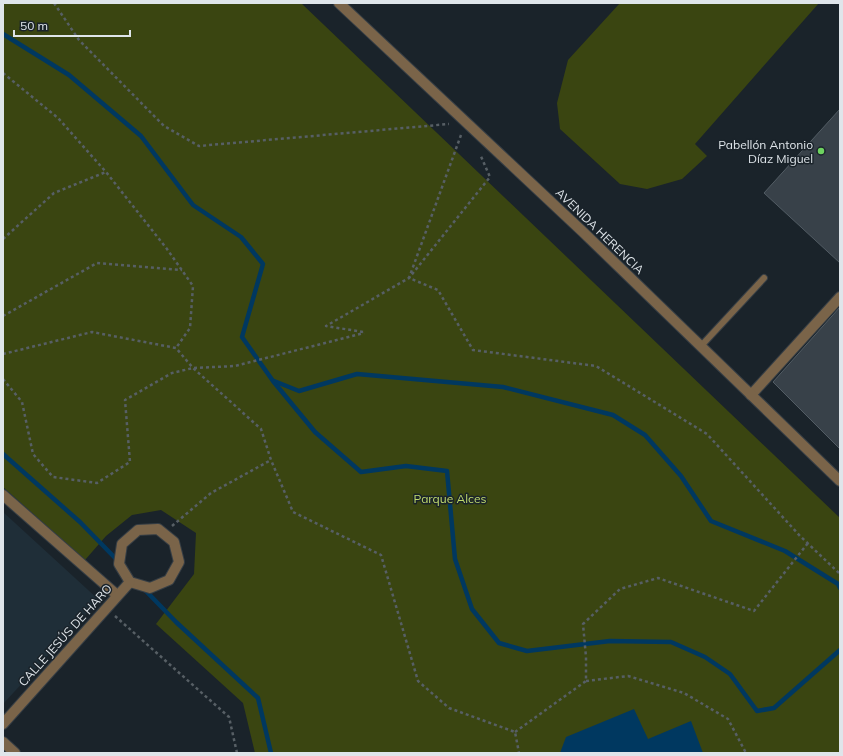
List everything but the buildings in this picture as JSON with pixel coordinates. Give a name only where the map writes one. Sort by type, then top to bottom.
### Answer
[{"type":"street","name":"AVENIDA HERENCIA","points":[[339,3],[583,232],[840,481]]},
{"type":"street","points":[[751,394],[840,297]]},
{"type":"street","points":[[3,495],[117,595]]},
{"type":"street","name":"CALLE JESÚS DE HARO","points":[[158,529],[174,542],[179,562],[169,580],[150,588],[130,582],[119,564],[122,544],[138,530],[158,529]]},
{"type":"street","name":"CALLE JESÚS DE HARO","points":[[3,724],[130,582]]},
{"type":"street","points":[[3,742],[15,753]]},
{"type":"lane","points":[[701,346],[764,278]]},
{"type":"path","points":[[54,3],[79,40],[164,126],[199,146],[466,122],[409,278]]},
{"type":"path","points":[[3,73],[58,118],[106,172],[167,249],[193,286],[190,328],[176,348]]},
{"type":"path","points":[[3,379],[22,402],[33,454],[53,477],[97,483],[130,462],[125,400],[172,373],[193,368],[235,366],[364,332],[326,326],[409,278],[490,177],[478,150]]},
{"type":"path","points":[[3,239],[54,193],[106,172]]},
{"type":"path","points":[[3,316],[97,263],[182,270]]},
{"type":"path","points":[[409,278],[438,290],[473,350],[596,366],[707,434],[808,544],[840,574]]},
{"type":"path","points":[[3,354],[92,332],[176,348],[193,368],[261,429],[271,460],[293,512],[381,555],[418,681],[449,708],[515,732]]},
{"type":"path","points":[[163,534],[211,493],[271,460]]},
{"type":"path","points":[[586,681],[586,657],[583,624],[620,589],[658,578],[754,611],[808,544]]},
{"type":"path","points":[[106,608],[229,717],[238,753]]},
{"type":"path","points":[[515,732],[586,681],[628,676],[684,693],[728,719],[746,753]]},
{"type":"path","points":[[515,732],[519,753]]},
{"type":"shaded area","points":[[3,512],[99,600],[3,704]]},
{"type":"green space","name":"Parque Alces","points":[[3,3],[301,3],[840,518],[840,753],[255,753],[243,703],[156,624],[194,574],[196,533],[161,510],[132,515],[106,536],[85,560],[3,487]]},
{"type":"green space","points":[[620,3],[819,3],[695,144],[707,156],[682,179],[647,189],[620,184],[560,129],[557,103],[568,60]]},
{"type":"water","points":[[634,709],[648,739],[691,721],[703,753],[560,753],[566,737]]},
{"type":"waterway","points":[[3,34],[69,75],[141,136],[193,205],[241,237],[263,264],[242,337],[273,381],[315,432],[361,472],[406,466],[447,471],[455,559],[472,609],[499,643],[527,651],[610,641],[671,642],[705,657],[730,674],[757,711],[774,708],[840,650]]},
{"type":"waterway","points":[[274,381],[299,391],[357,374],[503,387],[613,415],[645,435],[681,476],[711,521],[785,551],[838,584],[840,588]]},
{"type":"waterway","points":[[3,454],[80,522],[119,562]]},
{"type":"waterway","points":[[144,589],[176,622],[258,698],[271,753]]},
{"type":"place","name":"Pabellón Antonio Díaz Miguel","points":[[821,151]]}]
